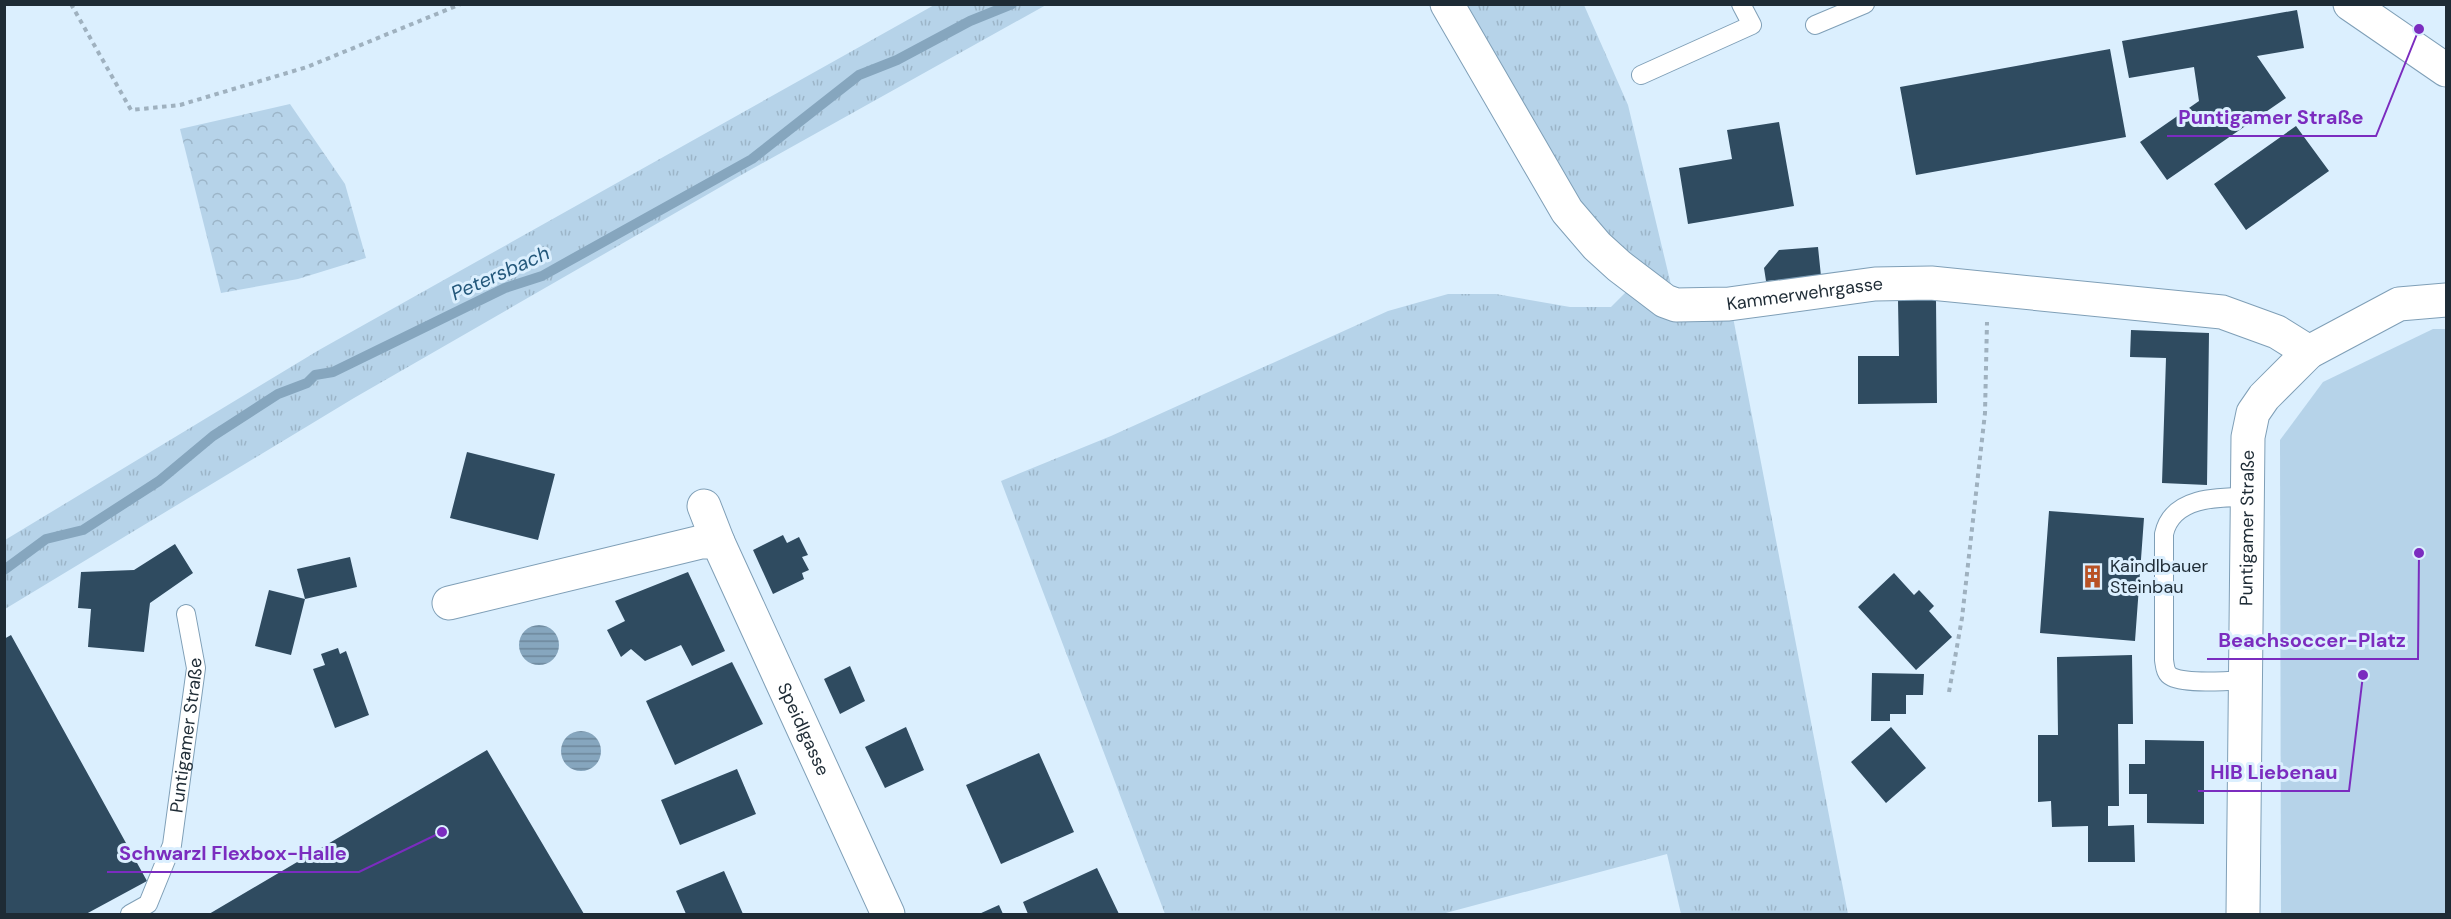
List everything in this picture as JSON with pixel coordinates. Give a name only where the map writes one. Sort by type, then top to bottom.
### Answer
[{"type":"street","name":"Kammerwehrgasse","points":[[1447,4],[1568,211],[1597,246],[1631,276],[1665,301],[1676,305],[1729,304],[1875,284],[1931,283],[2222,312],[2277,332],[2309,352]]},
{"type":"street","points":[[2350,4],[2446,70]]},
{"type":"street","name":"Puntigamer Straße","points":[[2243,915],[2248,437],[2253,412],[2264,397],[2309,352],[2399,304],[2446,300]]},
{"type":"street","name":"Speidlgasse","points":[[704,506],[718,542],[888,915]]},
{"type":"street","points":[[449,603],[701,542],[718,542]]},
{"type":"lane","points":[[1641,75],[1752,25],[1742,4]]},
{"type":"lane","points":[[1815,25],[1865,4]]},
{"type":"lane","points":[[2246,680],[2196,680],[2172,677],[2166,671],[2164,660],[2164,534],[2166,523],[2175,513],[2193,503],[2214,497],[2248,497]]},
{"type":"lane","name":"Puntigamer Straße","points":[[130,915],[148,904],[172,845],[196,669],[186,614]]},
{"type":"path","points":[[71,4],[131,110],[180,105],[307,67],[461,4]]},
{"type":"path","points":[[1949,692],[1962,618],[1985,412],[1988,288]]},
{"type":"green space","points":[[936,4],[1046,5],[743,174],[354,398],[5,609],[5,540],[319,350]]},
{"type":"green space","points":[[1458,5],[1584,5],[1628,105],[1672,289],[1581,213]]},
{"type":"green space","points":[[290,104],[345,184],[366,258],[298,279],[221,293],[180,129]]},
{"type":"green space","points":[[1629,289],[1732,312],[1848,914],[1681,914],[1667,854],[1442,914],[1165,914],[1001,481],[1111,436],[1388,311],[1448,294],[1496,294],[1570,307],[1611,307]]},
{"type":"green space","points":[[2433,329],[2446,329],[2446,914],[2281,914],[2280,440],[2323,382]]},
{"type":"shaded area","points":[[539,625],[553,631],[559,645],[553,659],[539,665],[525,659],[519,645],[525,631]]},
{"type":"shaded area","points":[[581,731],[589,732],[595,737],[600,743],[600,759],[595,765],[589,770],[581,771],[573,770],[567,765],[562,759],[561,751],[562,743],[567,737],[573,732]]},
{"type":"building","points":[[2297,10],[2304,48],[2257,56],[2286,98],[2167,180],[2140,142],[2199,101],[2194,67],[2129,78],[2122,41]]},
{"type":"building","points":[[2110,49],[2126,137],[1916,175],[1900,87]]},
{"type":"building","points":[[1779,122],[1794,206],[1688,224],[1679,168],[1732,159],[1727,130]]},
{"type":"building","points":[[2296,126],[2329,171],[2246,230],[2214,184]]},
{"type":"building","points":[[1818,247],[1821,276],[1766,281],[1764,268],[1779,250]]},
{"type":"building","points":[[1898,300],[1936,300],[1937,403],[1858,404],[1858,356],[1899,356]]},
{"type":"building","points":[[2131,330],[2209,333],[2207,485],[2162,483],[2166,358],[2130,357]]},
{"type":"building","points":[[467,452],[555,474],[538,540],[450,518]]},
{"type":"building","name":"Kaindlbauer Steinbau","points":[[2049,511],[2144,518],[2135,641],[2040,633]]},
{"type":"building","points":[[783,535],[787,543],[799,537],[808,555],[802,557],[809,570],[802,573],[804,579],[773,594],[753,550]]},
{"type":"building","points":[[175,544],[193,573],[150,603],[144,652],[88,647],[91,609],[78,608],[81,572],[134,570]]},
{"type":"building","points":[[350,557],[357,587],[305,599],[297,569]]},
{"type":"building","points":[[688,572],[725,651],[692,666],[681,645],[645,661],[631,649],[621,657],[607,630],[625,621],[615,601]]},
{"type":"building","points":[[1894,573],[1914,595],[1919,590],[1934,606],[1929,611],[1952,637],[1916,670],[1858,607]]},
{"type":"building","points":[[269,590],[305,599],[291,655],[255,646]]},
{"type":"building","points":[[11,635],[147,881],[86,914],[4,914],[4,639]]},
{"type":"building","points":[[338,648],[340,654],[346,651],[369,715],[335,728],[313,669],[325,665],[321,654]]},
{"type":"building","points":[[2132,655],[2133,724],[2118,724],[2119,806],[2108,806],[2108,826],[2134,825],[2135,862],[2088,862],[2088,826],[2052,827],[2051,801],[2038,802],[2038,735],[2058,735],[2057,657]]},
{"type":"building","points":[[732,662],[763,724],[675,765],[646,701]]},
{"type":"building","points":[[850,666],[865,701],[840,714],[824,679]]},
{"type":"building","points":[[1872,673],[1924,674],[1923,695],[1906,695],[1906,714],[1890,714],[1890,721],[1871,721]]},
{"type":"building","points":[[906,727],[924,770],[885,788],[865,747]]},
{"type":"building","points":[[1891,727],[1926,768],[1886,803],[1851,762]]},
{"type":"building","points":[[2145,740],[2204,741],[2204,824],[2147,823],[2147,794],[2129,794],[2129,764],[2145,764]]},
{"type":"building","points":[[487,750],[584,914],[209,914]]},
{"type":"building","points":[[1039,753],[1074,832],[1001,864],[966,785]]},
{"type":"building","points":[[737,769],[756,814],[680,845],[661,800]]},
{"type":"building","points":[[1097,868],[1119,914],[1028,914],[1023,902]]},
{"type":"building","points":[[724,871],[743,914],[686,914],[676,891]]},
{"type":"building","points":[[999,905],[1003,914],[979,914]]},
{"type":"waterway","name":"Petersbach","points":[[4,570],[46,539],[83,530],[159,481],[213,436],[278,394],[307,383],[315,375],[333,372],[505,288],[542,276],[752,159],[859,75],[897,60],[970,21],[1012,4]]},
{"type":"place","name":"Puntigamer Straße","points":[[2419,29]]},
{"type":"place","name":"Beachsoccer-Platz","points":[[2419,553]]},
{"type":"place","name":"Kaindlbauer Steinbau","points":[[2092,576]]},
{"type":"place","name":"HIB Liebenau","points":[[2363,675]]},
{"type":"place","name":"Schwarzl Flexbox-Halle","points":[[442,832]]}]
